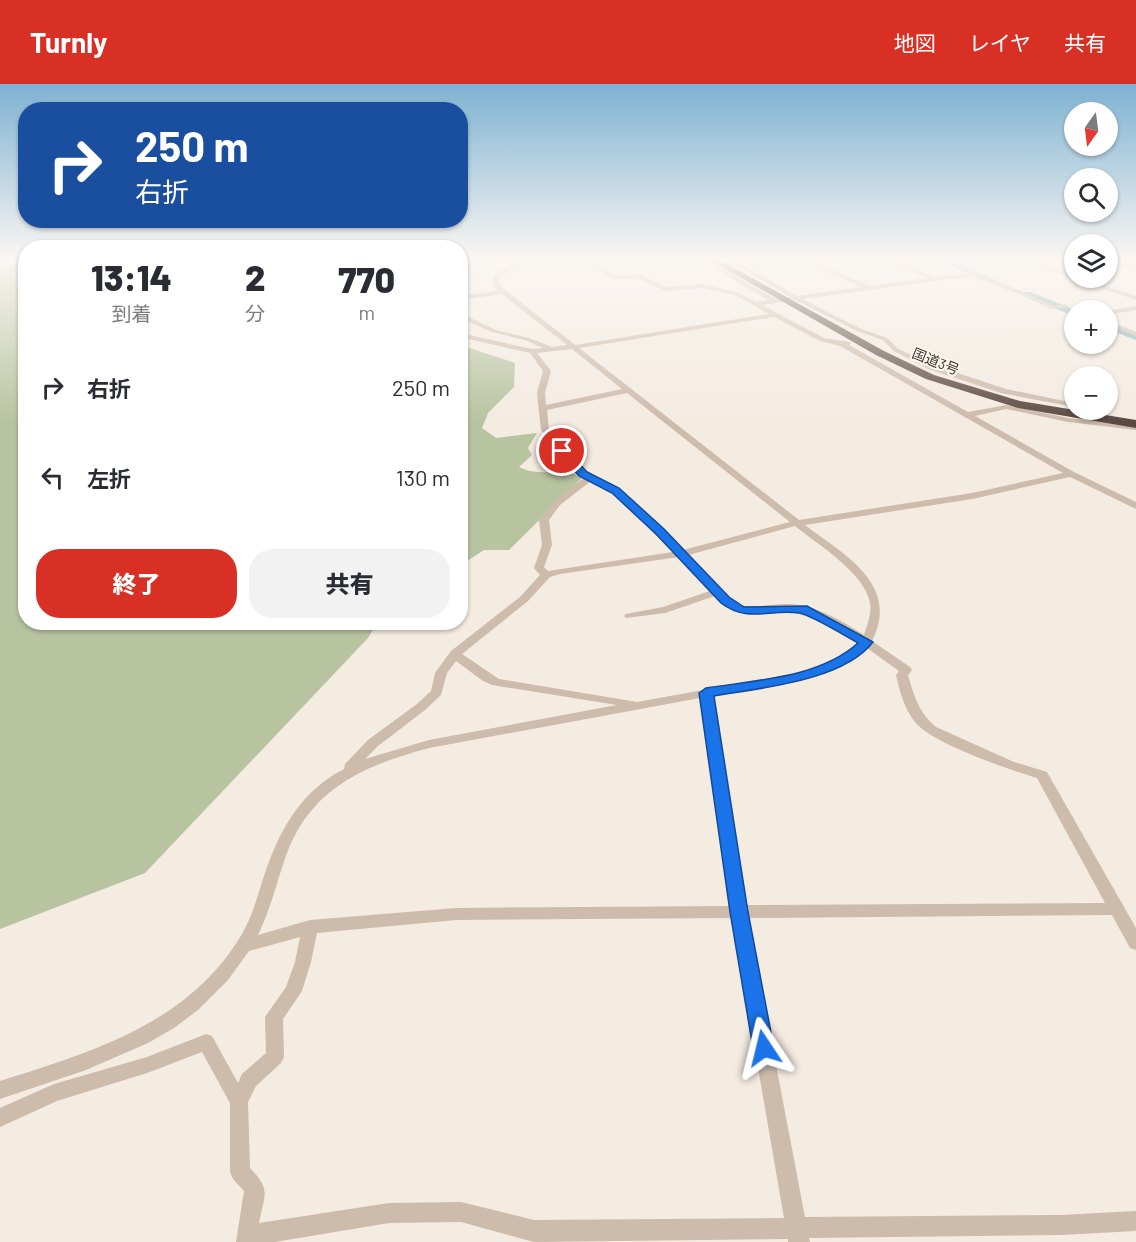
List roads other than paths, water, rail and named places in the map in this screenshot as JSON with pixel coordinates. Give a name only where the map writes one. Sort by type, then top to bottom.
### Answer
[{"type":"highway","name":"国道3号","points":[[812,313],[930,377],[984,395],[1061,413],[1136,426]]},
{"type":"highway","name":"国道3号","points":[[863,340],[952,380],[1002,395],[1064,407]]},
{"type":"highway","name":"国道3号","points":[[1118,417],[1136,420]]},
{"type":"street","points":[[342,775],[379,757],[429,744],[806,675],[851,656],[867,642],[877,614],[876,602],[872,591],[848,563],[529,313]]},
{"type":"street","points":[[770,313],[822,340],[842,344],[1071,474],[1136,506]]},
{"type":"street","points":[[819,313],[885,339],[910,358],[951,374],[1004,391],[1064,403]]},
{"type":"street","points":[[468,336],[532,351],[552,350],[774,315]]},
{"type":"street","points":[[468,319],[494,331],[527,339],[552,350],[587,358]]},
{"type":"street","points":[[1118,327],[1136,334]]},
{"type":"street","points":[[842,344],[885,339]]},
{"type":"street","points":[[532,351],[547,371],[541,393],[545,430],[577,470],[615,490],[735,608],[743,610],[803,609],[867,642],[906,670],[902,675],[906,692],[915,716],[921,723],[931,730],[1010,765],[1042,775],[1136,943]]},
{"type":"street","points":[[543,408],[628,390]]},
{"type":"street","points":[[967,415],[1006,407],[1068,420],[1136,426]]},
{"type":"street","points":[[0,1090],[88,1062],[146,1035],[194,1004],[221,976],[244,946],[262,909],[291,829],[317,794],[342,775],[373,743],[437,692],[441,673],[455,654],[524,599],[546,575],[559,571],[681,554],[796,523],[972,496],[1071,474]]},
{"type":"street","points":[[546,575],[539,568],[547,545],[544,520],[557,503],[589,478]]},
{"type":"street","points":[[630,616],[665,610],[717,592]]},
{"type":"street","points":[[455,654],[496,682],[639,705]]},
{"type":"street","points":[[706,693],[739,912],[797,1235]]},
{"type":"street","points":[[244,946],[310,927],[456,914],[1117,909]]},
{"type":"street","points":[[310,927],[303,962],[293,991],[274,1017],[275,1057],[249,1080],[239,1102],[240,1172],[255,1188],[247,1239],[389,1213],[461,1212],[527,1235],[534,1231],[797,1235],[1136,1221]]},
{"type":"street","points":[[0,1118],[54,1093],[147,1065],[206,1042],[239,1102]]},
{"type":"waterway","points":[[1118,330],[1136,337]]}]
